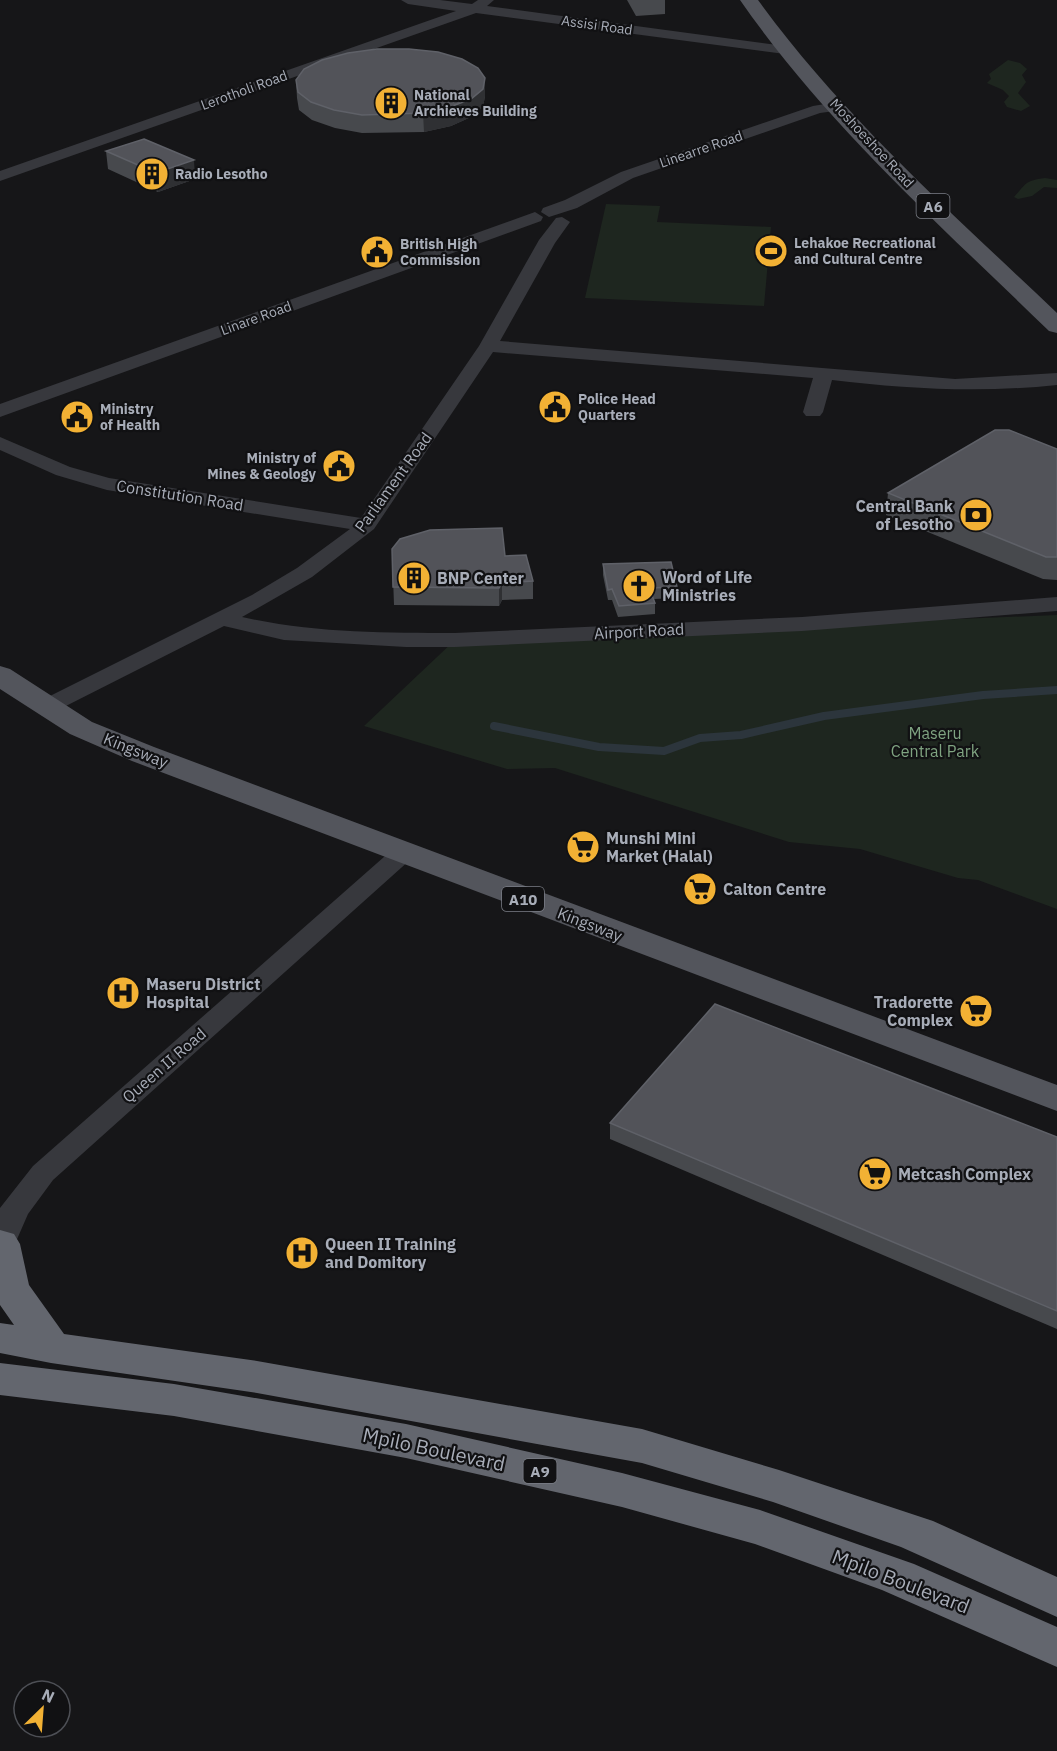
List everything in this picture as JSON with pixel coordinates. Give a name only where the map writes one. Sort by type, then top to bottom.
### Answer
[{"type":"highway","points":[[0,1244],[10,1288],[51,1348]]},
{"type":"highway","name":"Mpilo Boulevard","points":[[0,1338],[51,1348],[257,1377],[642,1446],[779,1487],[917,1534],[1057,1598]]},
{"type":"highway","name":"Mpilo Boulevard","points":[[0,1379],[174,1400],[383,1437],[622,1490],[760,1528],[898,1577],[1057,1648]]},
{"type":"main road","name":"Moshoeshoe Road","points":[[750,0],[785,50],[889,164],[1057,327]]},
{"type":"main road","name":"Kingsway","points":[[0,675],[81,728],[143,754],[402,854],[937,1052],[1057,1099]]},
{"type":"street","name":"Assisi Road","points":[[408,0],[481,4],[785,50]]},
{"type":"street","name":"Lerotholi Road","points":[[0,176],[481,4]]},
{"type":"street","name":"Linearre Road","points":[[551,221],[627,175],[818,109],[837,107]]},
{"type":"street","name":"Linare Road","points":[[0,411],[506,228],[527,231],[551,221]]},
{"type":"street","name":"Parliament Road","points":[[46,707],[222,619],[310,570],[343,547],[367,525],[488,346],[551,221]]},
{"type":"street","points":[[488,346],[955,385],[1057,379]]},
{"type":"street","points":[[813,412],[824,373]]},
{"type":"street","name":"Constitution Road","points":[[0,443],[63,471],[107,484],[367,525]]},
{"type":"street","name":"Airport Road","points":[[222,619],[284,633],[406,640],[455,640],[802,624],[1057,604]]},
{"type":"street","name":"Queen II Road","points":[[0,1244],[14,1210],[44,1173],[402,854]]},
{"type":"green space","points":[[1008,60],[1020,63],[1027,69],[1022,75],[1026,82],[1018,93],[1030,106],[1021,111],[1007,107],[1004,102],[1009,96],[1003,90],[987,83],[991,79],[989,74]]},
{"type":"green space","points":[[1045,178],[1057,180],[1057,188],[1044,187],[1032,196],[1018,199],[1014,197],[1026,183]]},
{"type":"green space","points":[[606,204],[660,206],[657,222],[771,227],[764,306],[585,298]]},
{"type":"green space","name":"Maseru Central Park","points":[[1057,615],[1057,909],[978,880],[958,878],[860,849],[789,842],[555,768],[507,769],[364,726],[455,640]]},
{"type":"building","name":"National Archieves Building","points":[[377,49],[438,52],[462,59],[478,68],[485,78],[483,89],[471,99],[423,113],[362,115],[334,110],[311,102],[298,92],[296,80],[304,69],[322,60]]},
{"type":"building","points":[[144,139],[194,160],[156,173],[106,151]]},
{"type":"building","name":"Central Bank of Lesotho","points":[[995,430],[1009,430],[1057,449],[1057,557],[1046,557],[888,493]]},
{"type":"building","points":[[502,528],[505,556],[526,555],[533,581],[502,583],[499,588],[393,587],[392,549],[400,539],[430,530]]},
{"type":"building","points":[[671,562],[677,587],[649,588],[655,603],[619,606],[612,589],[608,590],[603,564]]},
{"type":"building","name":"Metcash Complex","points":[[715,1004],[1057,1137],[1057,1311],[610,1123]]},
{"type":"waterway","points":[[494,726],[599,747],[664,751],[700,738],[741,735],[824,716],[983,695],[1057,690]]},
{"type":"place","name":"National Archieves Building","points":[[391,103]]},
{"type":"place","name":"Radio Lesotho","points":[[152,174]]},
{"type":"place","name":"Lehakoe Recreational and Cultural Centre","points":[[771,251]]},
{"type":"place","name":"British High Commission","points":[[377,252]]},
{"type":"place","name":"Police Head Quarters","points":[[555,407]]},
{"type":"place","name":"Ministry of Health","points":[[77,417]]},
{"type":"place","name":"Ministry of Mines & Geology","points":[[339,466]]},
{"type":"place","name":"Central Bank of Lesotho","points":[[976,515]]},
{"type":"place","name":"BNP Center","points":[[414,578]]},
{"type":"place","name":"Word of Life Ministries","points":[[639,586]]},
{"type":"place","name":"Munshi Mini Market (Halal)","points":[[583,847]]},
{"type":"place","name":"Calton Centre","points":[[700,889]]},
{"type":"place","name":"Maseru District Hospital","points":[[123,993]]},
{"type":"place","name":"Tradorette Complex","points":[[976,1011]]},
{"type":"place","name":"Metcash Complex","points":[[875,1174]]},
{"type":"place","name":"Queen II Training and Domitory","points":[[302,1253]]}]
